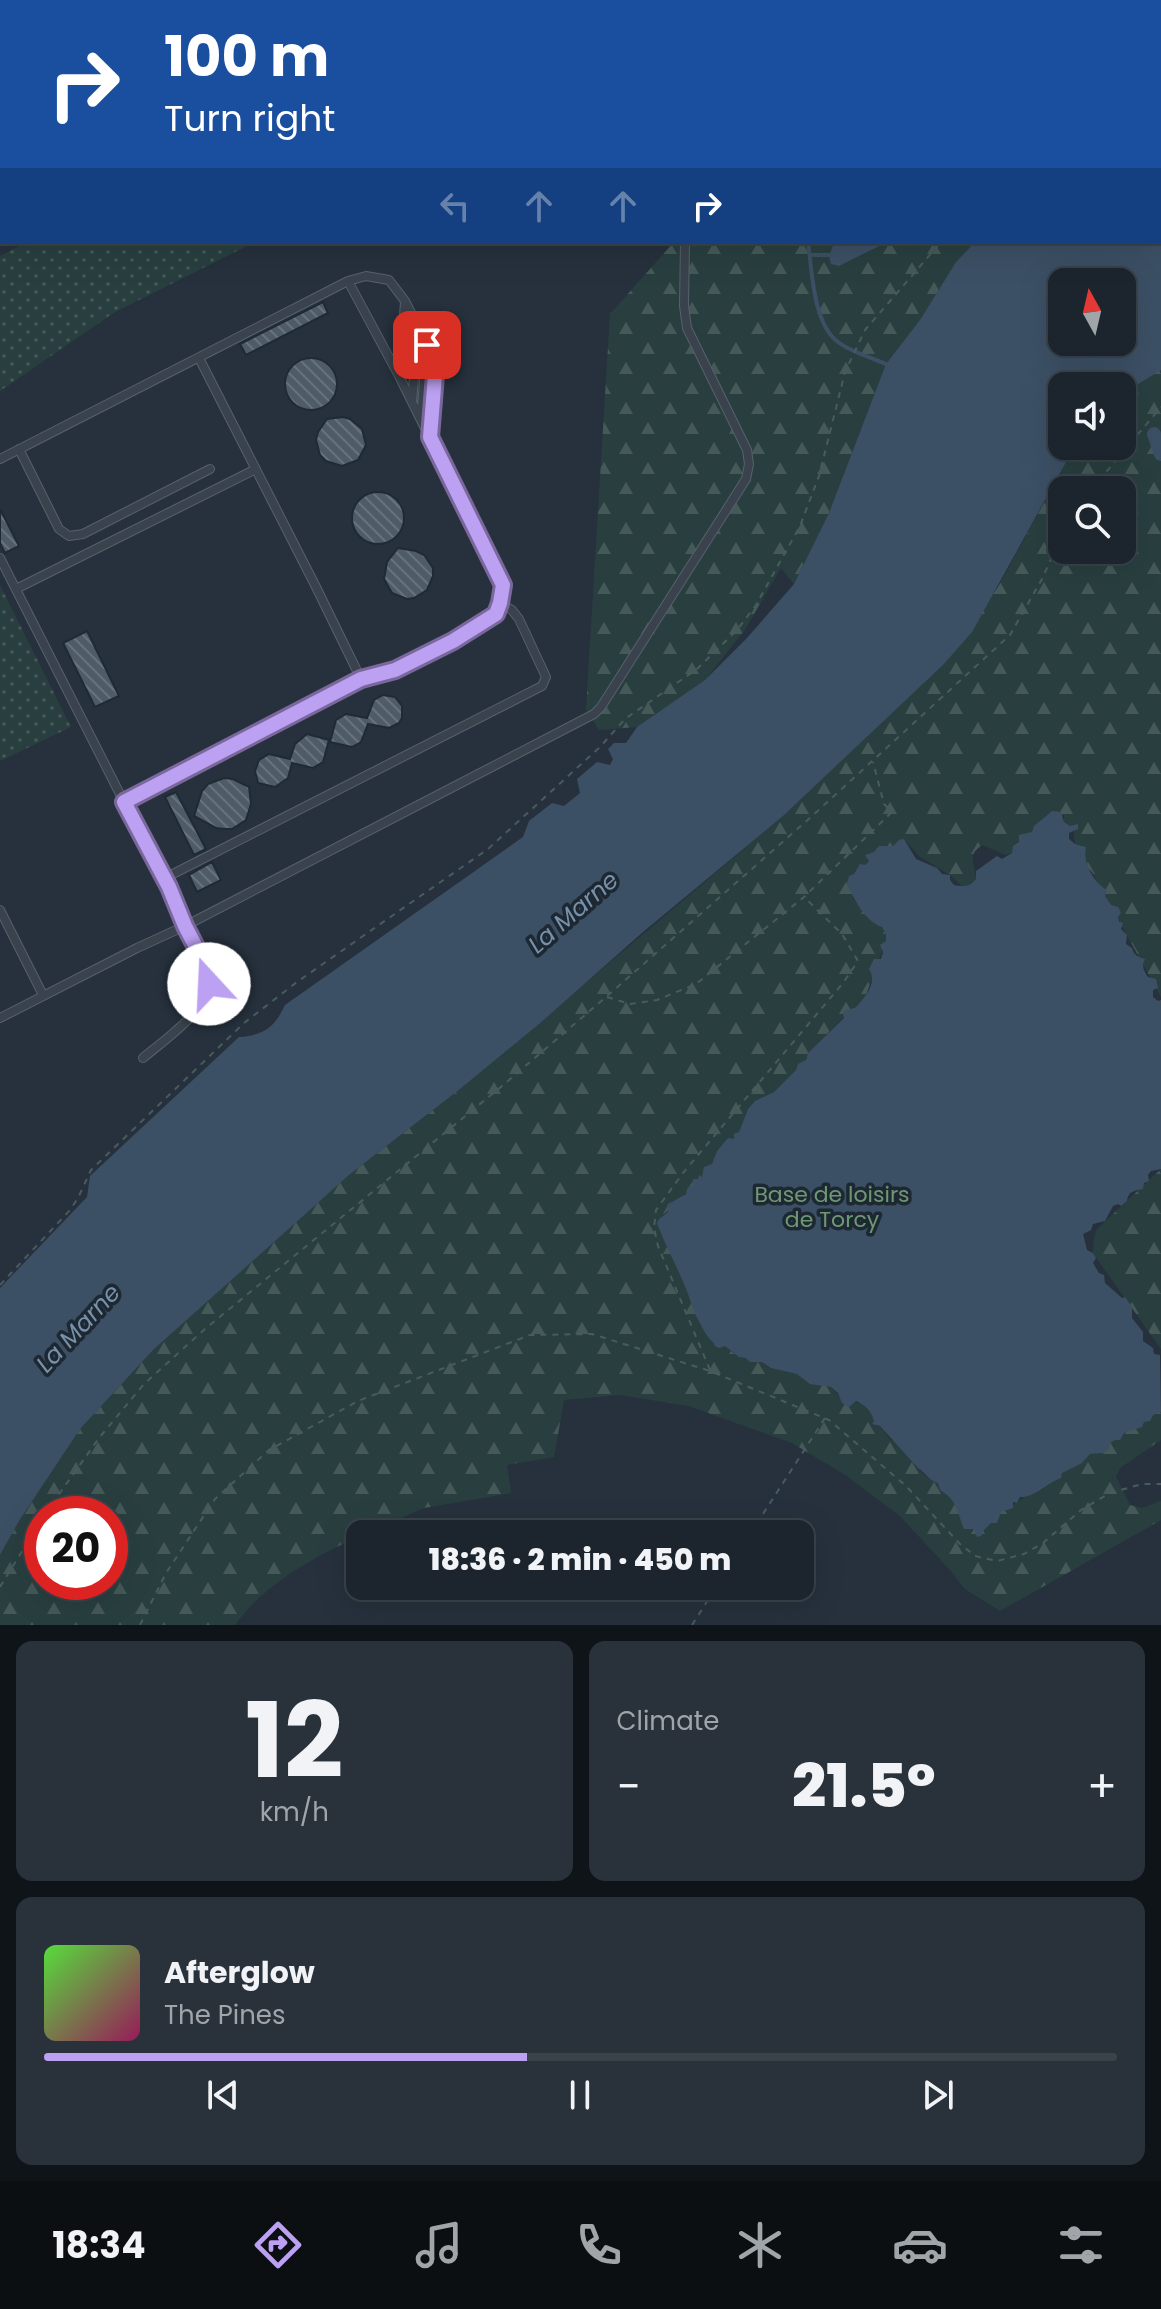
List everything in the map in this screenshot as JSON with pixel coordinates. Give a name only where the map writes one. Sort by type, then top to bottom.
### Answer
[{"type":"lane","points":[[0,1018],[185,926],[594,714],[601,707],[746,479],[749,464],[747,450],[687,328],[684,306],[685,244]]},
{"type":"lane","points":[[0,459],[348,281],[366,276],[389,280],[405,301],[436,363],[430,437]]},
{"type":"lane","points":[[124,802],[361,679],[395,670],[453,641],[496,614],[503,585],[348,281]]},
{"type":"lane","points":[[400,378],[405,301]]},
{"type":"lane","points":[[412,403],[418,326]]},
{"type":"lane","points":[[421,419],[427,345]]},
{"type":"lane","points":[[199,358],[361,679]]},
{"type":"lane","points":[[19,449],[59,529],[69,536],[83,534],[210,469]]},
{"type":"lane","points":[[16,589],[256,469]]},
{"type":"lane","points":[[0,558],[165,878],[209,972],[204,1000],[194,1014],[143,1058]]},
{"type":"lane","points":[[165,878],[542,686],[546,677],[519,619],[500,603]]},
{"type":"lane","points":[[0,910],[43,995]]},
{"type":"path","points":[[1,1283],[70,1210],[91,1170],[244,1023],[297,982],[488,849],[600,747],[625,719],[697,669],[737,630],[756,605],[800,526],[819,476],[839,393],[865,330],[939,244]]},
{"type":"path","points":[[1103,476],[1161,407]]},
{"type":"path","points":[[58,1496],[99,1438],[144,1384],[205,1329],[606,997],[873,761],[1010,635],[1049,564]]},
{"type":"path","points":[[606,997],[630,1004],[657,1000],[696,984],[804,897],[892,812],[884,804],[873,761]]},
{"type":"path","points":[[710,1371],[658,1246],[654,1228],[656,1210],[858,961],[842,934],[804,897]]},
{"type":"path","points":[[140,1625],[166,1573],[215,1499],[269,1450],[358,1401],[530,1335],[592,1334],[710,1371],[825,1418],[906,1486],[975,1556],[997,1561],[1024,1554],[1043,1543],[1081,1510],[1110,1493],[1142,1484],[1161,1484]]},
{"type":"path","points":[[759,1520],[825,1418]]},
{"type":"path","points":[[1156,1484],[1161,1478]]},
{"type":"path","points":[[0,1587],[24,1548]]},
{"type":"path","points":[[692,1625],[708,1600]]},
{"type":"green space","points":[[23,244],[251,244],[115,312],[0,391],[0,256]]},
{"type":"green space","points":[[672,244],[973,244],[956,262],[920,320],[886,364],[829,513],[794,584],[781,568],[744,631],[705,680],[637,727],[599,730],[586,709],[610,314]]},
{"type":"green space","points":[[1161,354],[1161,997],[1086,866],[1082,845],[1075,844],[1077,825],[1070,826],[1064,822],[1064,815],[1046,815],[1012,853],[1005,855],[983,845],[978,848],[973,856],[976,879],[971,885],[963,887],[919,856],[904,839],[865,855],[869,860],[853,898],[886,934],[866,995],[855,1009],[843,1013],[844,1017],[774,1092],[755,1101],[734,1139],[717,1151],[702,1177],[659,1219],[700,1322],[719,1348],[725,1345],[750,1362],[762,1362],[771,1368],[797,1374],[831,1387],[841,1398],[865,1405],[872,1414],[872,1424],[897,1443],[952,1500],[962,1524],[1008,1508],[1161,1407],[1161,1440],[1120,1468],[1116,1477],[1130,1505],[1142,1508],[1161,1501],[1161,1520],[1000,1611],[965,1589],[900,1516],[847,1476],[792,1443],[689,1406],[620,1395],[564,1400],[554,1457],[507,1465],[511,1493],[424,1508],[396,1520],[346,1520],[346,1543],[308,1562],[275,1584],[235,1625],[0,1625],[0,1555],[24,1513],[24,1600],[128,1600],[128,1496],[36,1496],[80,1429],[154,1349],[236,1275],[349,1175],[460,1089],[783,816],[943,665],[998,587],[1048,495],[1048,564],[1136,564],[1136,476],[1059,476],[1067,460],[1136,460],[1136,375]]},
{"type":"green space","points":[[0,585],[71,727],[0,761]]},
{"type":"green space","points":[[1161,1169],[1161,1349],[1093,1253],[1097,1229]]},
{"type":"water","points":[[833,244],[883,244],[839,266],[831,264],[829,257]]},
{"type":"water","name":"La Marne","points":[[973,244],[1161,244],[1161,370],[1136,385],[1136,372],[1048,372],[1048,460],[1067,460],[1058,476],[1048,476],[1048,495],[972,632],[943,665],[783,816],[643,932],[539,1024],[349,1175],[154,1349],[80,1429],[36,1496],[24,1496],[24,1513],[0,1555],[0,1288],[87,1197],[90,1176],[239,1037],[267,1029],[285,1005],[523,837],[529,821],[552,803],[564,806],[580,793],[577,779],[597,762],[610,765],[613,759],[608,749],[614,743],[626,743],[637,727],[705,680],[747,638],[794,584],[829,513],[886,364],[920,320],[956,262]]},
{"type":"water","points":[[1052,811],[1061,812],[1064,822],[1070,826],[1078,824],[1078,829],[1069,833],[1069,839],[1086,847],[1090,872],[1107,890],[1105,896],[1111,905],[1118,907],[1121,913],[1119,922],[1123,923],[1121,929],[1127,935],[1126,944],[1145,959],[1144,971],[1148,977],[1156,979],[1158,988],[1153,990],[1153,997],[1161,1000],[1161,1169],[1151,1171],[1143,1189],[1130,1193],[1121,1206],[1113,1206],[1105,1221],[1093,1224],[1091,1230],[1083,1234],[1087,1250],[1096,1258],[1093,1263],[1104,1275],[1105,1283],[1122,1298],[1125,1297],[1132,1307],[1132,1318],[1143,1332],[1143,1341],[1153,1348],[1154,1354],[1160,1355],[1161,1412],[1144,1422],[1142,1427],[1124,1433],[1120,1440],[1110,1443],[1109,1449],[1103,1453],[1090,1454],[1082,1463],[1062,1473],[1061,1478],[1020,1497],[1017,1503],[1013,1502],[1013,1508],[1001,1512],[997,1523],[991,1523],[977,1537],[974,1529],[964,1529],[954,1503],[940,1490],[938,1483],[918,1468],[880,1426],[872,1424],[873,1417],[865,1407],[856,1401],[849,1407],[842,1403],[831,1387],[810,1384],[797,1374],[771,1368],[762,1362],[750,1362],[725,1346],[715,1346],[694,1311],[657,1223],[668,1212],[667,1205],[686,1194],[693,1179],[698,1179],[699,1175],[702,1177],[704,1167],[712,1164],[717,1151],[728,1138],[734,1139],[734,1134],[739,1132],[748,1109],[755,1101],[774,1092],[844,1018],[845,1010],[855,1008],[869,990],[872,979],[869,969],[874,959],[881,959],[883,952],[880,945],[886,941],[886,934],[882,927],[865,915],[847,883],[860,864],[865,865],[869,861],[865,855],[879,846],[893,846],[904,839],[916,859],[937,868],[942,874],[950,875],[954,885],[966,886],[976,879],[976,871],[997,856],[1002,859],[1012,853],[1013,846],[1019,842],[1019,835],[1032,832],[1034,826]]},
{"type":"building","points":[[323,302],[328,313],[246,355],[240,344]]},
{"type":"building","points":[[311,358],[329,366],[337,384],[329,402],[311,410],[293,402],[285,384],[293,366]]},
{"type":"building","points":[[343,417],[362,429],[366,445],[358,460],[342,466],[326,461],[320,455],[316,440],[327,419]]},
{"type":"building","points":[[378,492],[397,499],[404,518],[397,537],[378,544],[359,537],[352,518],[359,499]]},
{"type":"building","points":[[0,509],[19,546],[5,553],[0,543]]},
{"type":"building","points":[[398,548],[424,555],[433,568],[427,590],[414,598],[407,599],[392,593],[384,579],[387,562]]},
{"type":"building","points":[[87,631],[119,696],[95,707],[63,643]]},
{"type":"building","points":[[383,695],[395,697],[402,706],[399,723],[389,728],[368,724],[361,742],[352,747],[330,742],[336,720],[346,714],[367,718],[374,700]]},
{"type":"building","points":[[307,734],[329,740],[323,762],[313,768],[292,763],[288,778],[275,787],[258,783],[255,771],[259,760],[269,754],[290,759],[295,744]]},
{"type":"building","points":[[224,778],[249,787],[251,804],[246,820],[232,829],[216,828],[194,816],[202,791],[208,784]]},
{"type":"building","points":[[176,792],[206,849],[194,855],[165,797]]},
{"type":"building","points":[[212,862],[221,880],[197,892],[189,875]]},
{"type":"waterway","points":[[808,244],[815,296],[823,323],[830,334],[850,349],[890,366]]},
{"type":"waterway","points":[[810,255],[831,255]]},
{"type":"waterway","points":[[1154,434],[1161,454]]},
{"type":"route","points":[[209,984],[209,972],[124,802],[361,679],[395,670],[453,641],[496,614],[500,603],[503,585],[430,437],[436,363],[427,345]]},
{"type":"park label","name":"Base de loisirs de Torcy","points":[[832,1206]]}]
